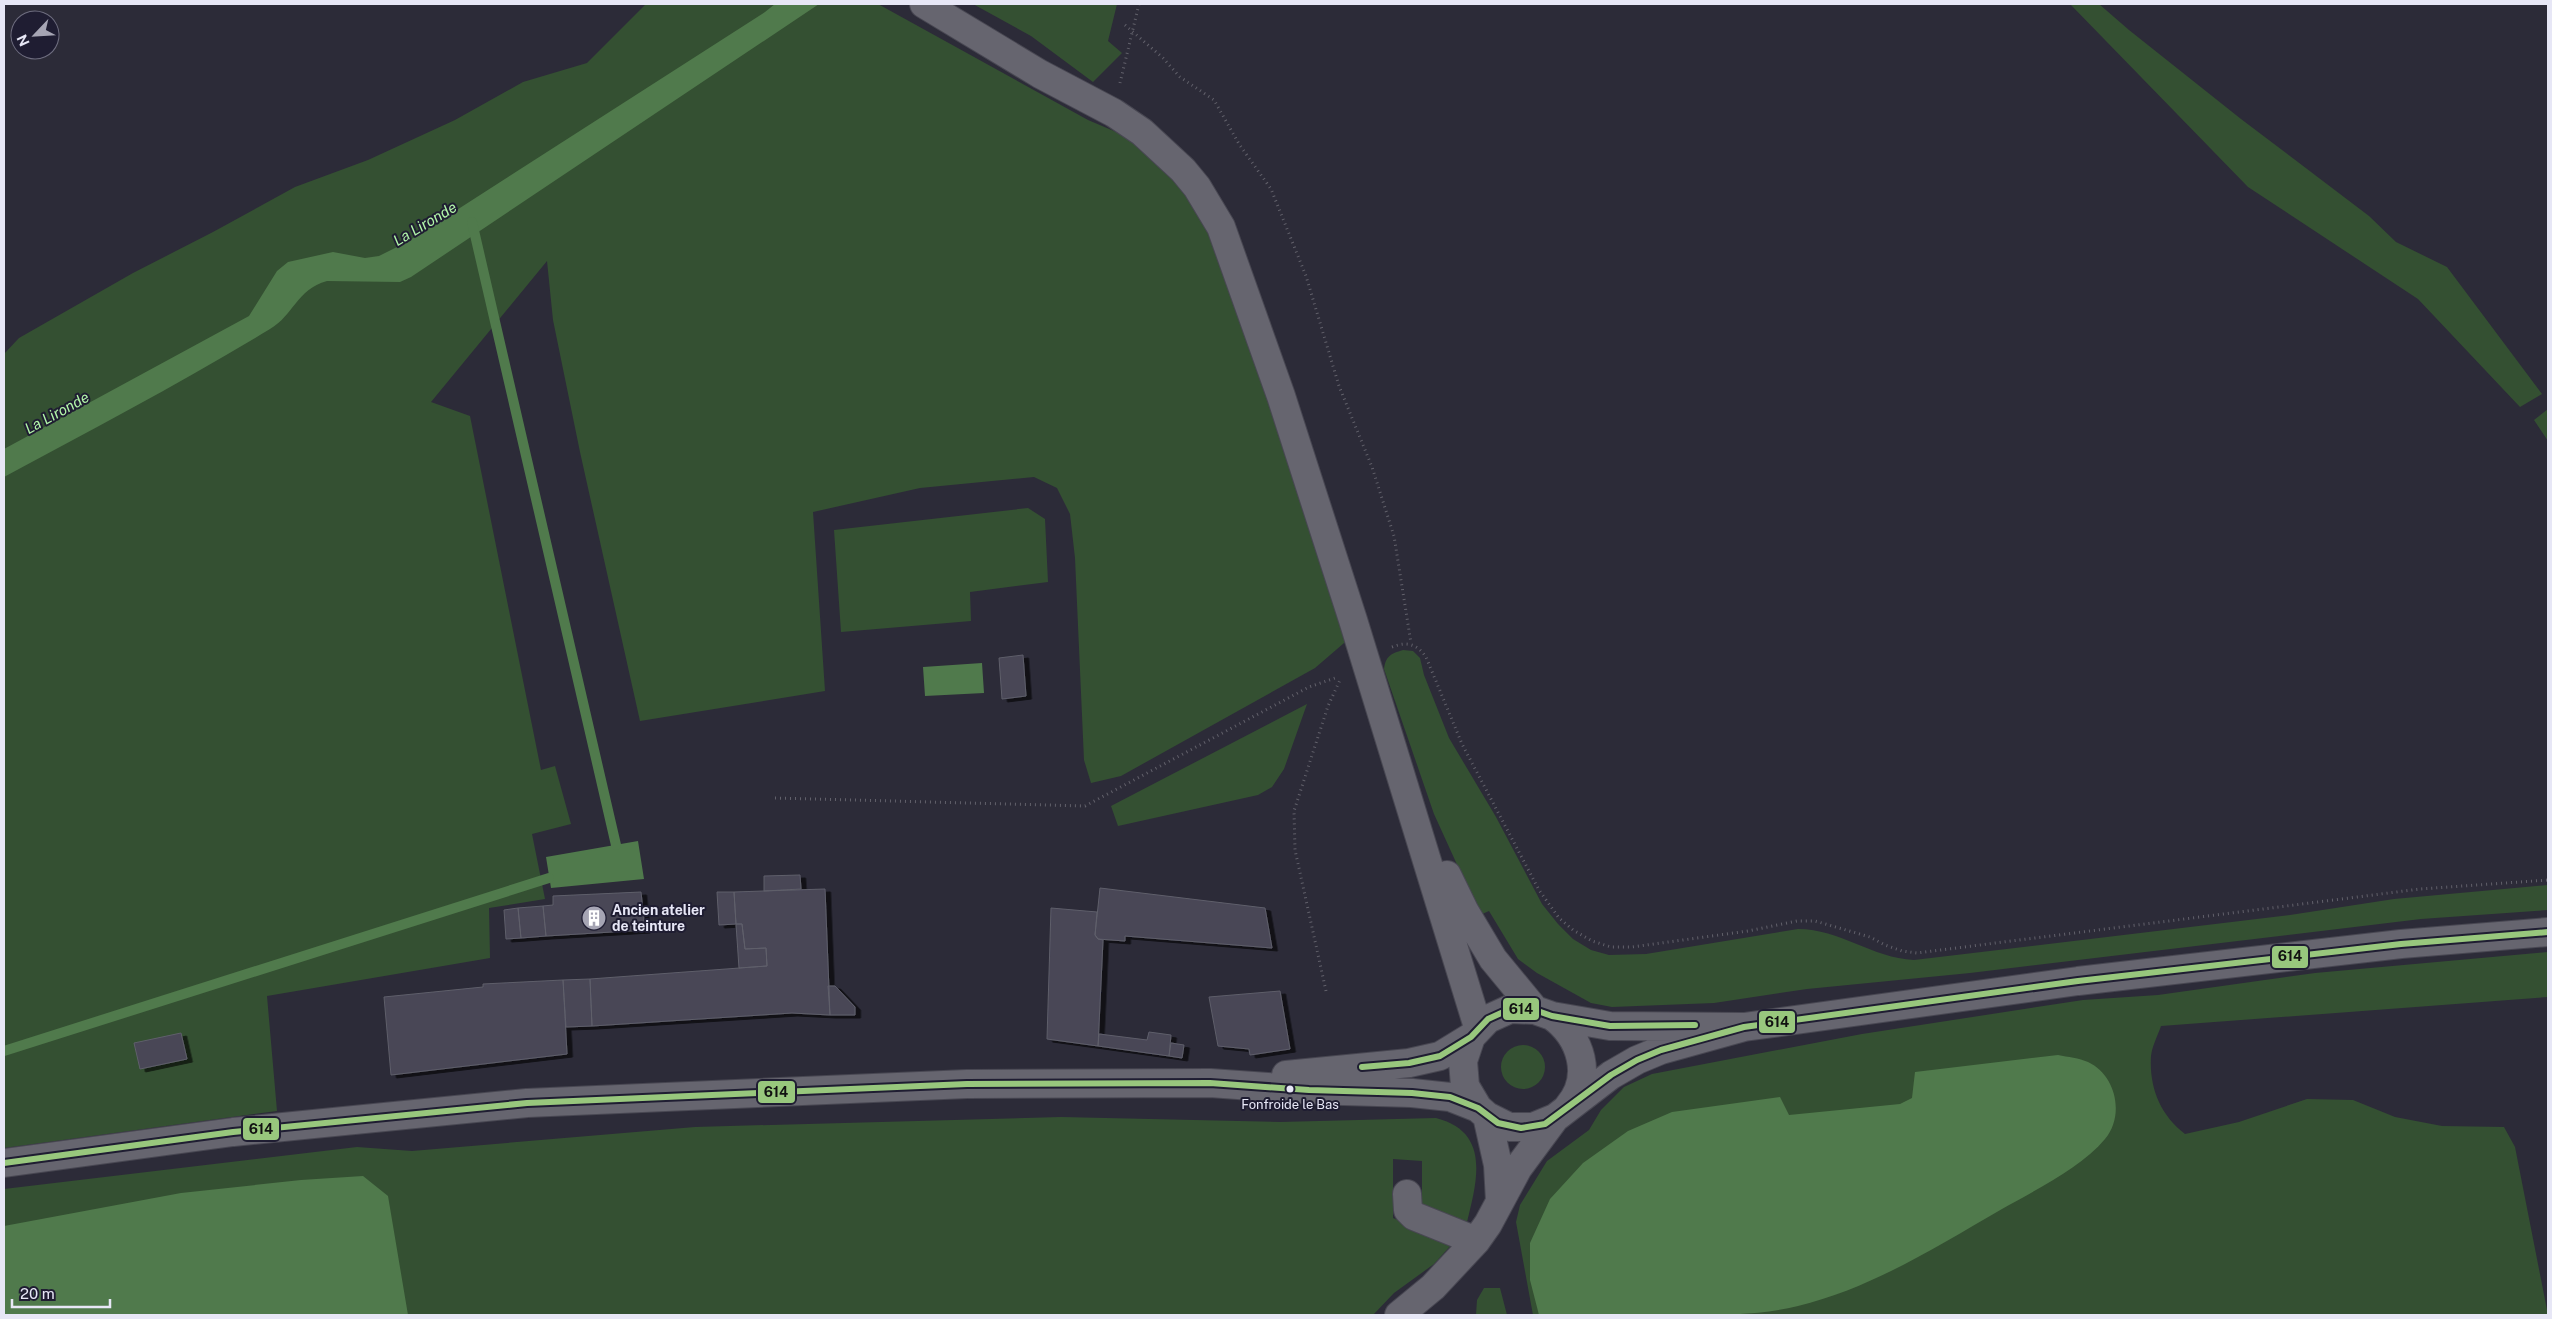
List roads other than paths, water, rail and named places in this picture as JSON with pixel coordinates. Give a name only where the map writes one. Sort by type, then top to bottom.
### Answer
[{"type":"street","points":[[924,4],[1040,74],[1114,113],[1142,132],[1183,170],[1197,187],[1221,227],[1281,396],[1402,774],[1475,1032],[1464,1055],[1463,1074],[1465,1086],[1482,1112],[1498,1165],[1500,1203]]},
{"type":"street","points":[[1399,1315],[1433,1287],[1476,1241],[1527,1155],[1578,1091],[1582,1067],[1580,1055],[1570,1032],[1543,1013],[1493,959],[1466,912],[1402,774]]},
{"type":"street","points":[[4,1162],[233,1132],[527,1103],[967,1084],[1210,1083],[1310,1090],[1412,1092],[1450,1097],[1482,1112],[1498,1123],[1521,1128],[1545,1124],[1560,1115],[1611,1075],[1637,1060],[1661,1050],[1744,1027],[2078,981],[2401,944],[2548,932]]},
{"type":"street","points":[[1210,1083],[1409,1063],[1440,1056],[1456,1048],[1488,1019],[1504,1011],[1523,1008],[1610,1026],[1744,1027]]},
{"type":"street","points":[[1407,1194],[1408,1210],[1414,1216],[1476,1241]]},
{"type":"waterway","points":[[472,222],[616,845]]},
{"type":"waterway","points":[[4,1051],[549,878]]},
{"type":"place","name":"Ancien atelier de teinture","points":[[594,918]]},
{"type":"place","name":"Fonfroide le Bas","points":[[1290,1089]]},
{"type":"water label","name":"La Lironde","points":[[425,224]]},
{"type":"water label","name":"La Lironde","points":[[57,413]]}]
